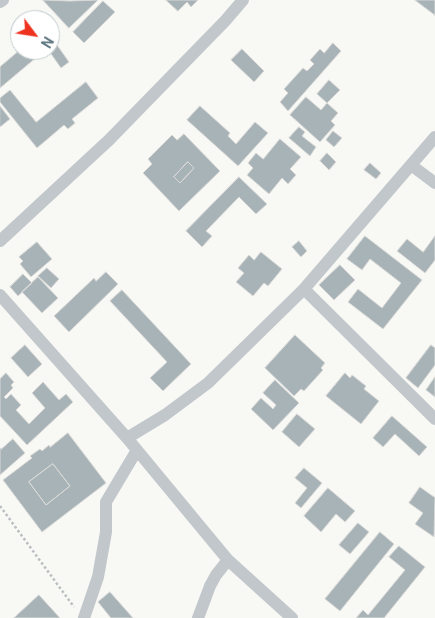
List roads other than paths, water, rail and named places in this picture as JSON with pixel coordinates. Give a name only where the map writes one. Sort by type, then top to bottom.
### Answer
[{"type":"street","points":[[0,241],[109,140],[225,21],[243,0]]},
{"type":"street","points":[[127,438],[165,415],[208,383],[304,289],[435,137]]},
{"type":"street","points":[[411,165],[435,183]]},
{"type":"street","points":[[304,289],[435,419]]},
{"type":"street","points":[[0,294],[127,438],[228,560],[292,618]]},
{"type":"street","points":[[84,618],[98,577],[106,532],[106,502],[137,450]]},
{"type":"street","points":[[198,618],[210,586],[228,560]]}]
